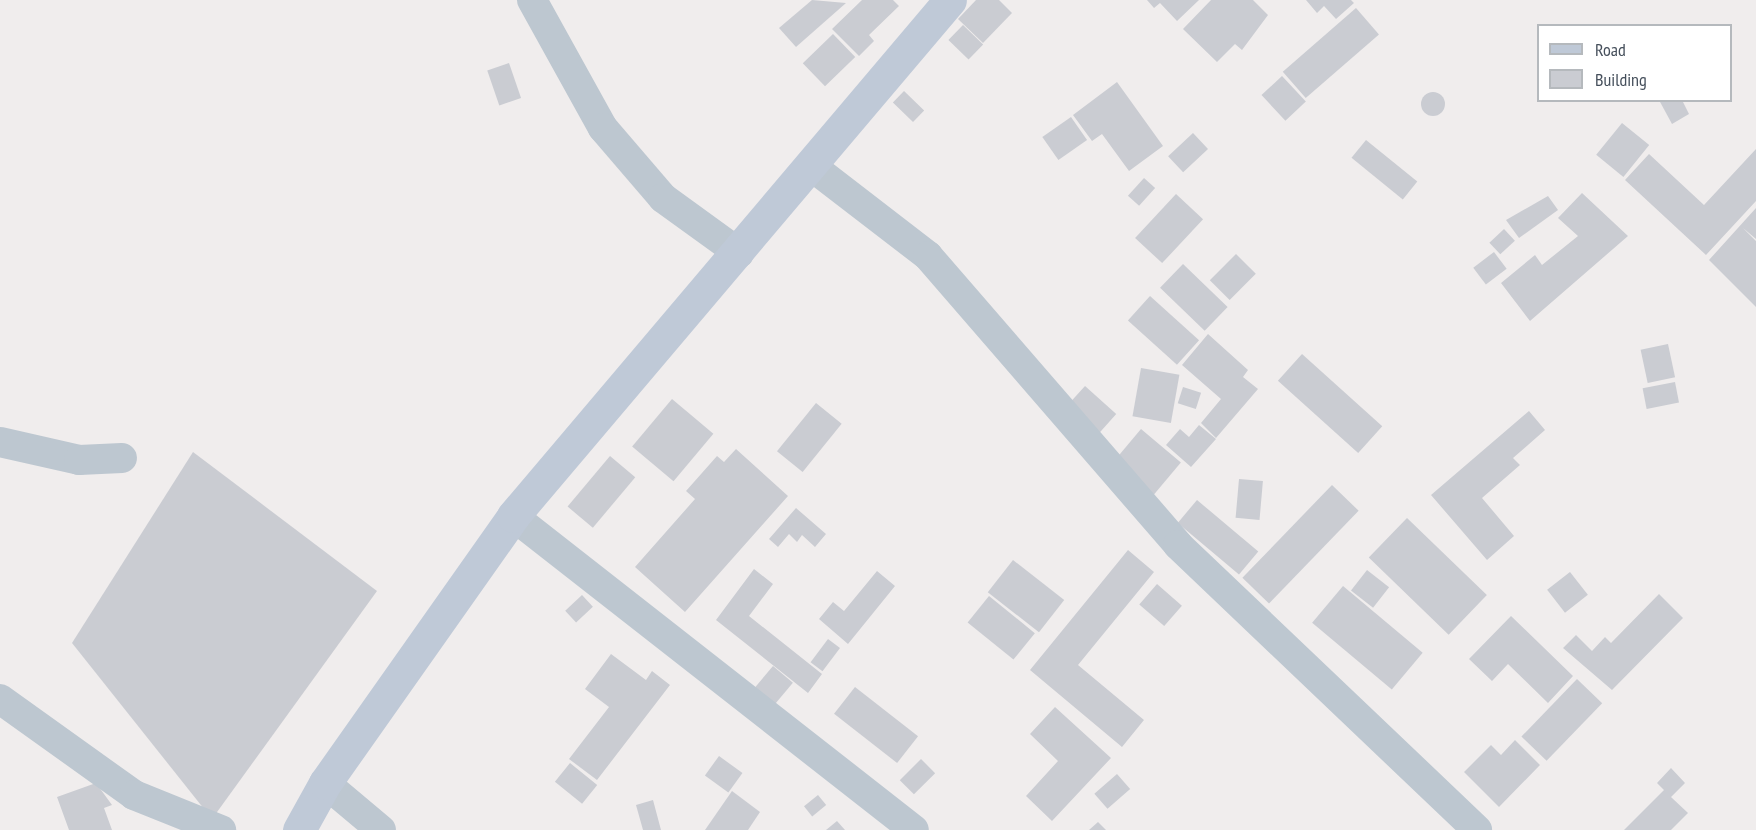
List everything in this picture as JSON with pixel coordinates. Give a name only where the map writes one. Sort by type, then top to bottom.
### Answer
[{"type":"street","points":[[531,0],[603,128],[663,198],[739,253]]},
{"type":"street","points":[[299,830],[325,783],[513,516],[739,253],[810,165],[950,0]]},
{"type":"street","points":[[810,165],[927,256],[1178,545],[1477,830]]},
{"type":"street","points":[[0,442],[79,460],[122,458]]},
{"type":"street","points":[[513,516],[914,830]]},
{"type":"street","points":[[0,699],[134,795],[221,830]]},
{"type":"street","points":[[325,783],[381,830]]},
{"type":"building","points":[[812,0],[846,3],[796,47],[779,28]]},
{"type":"building","points":[[862,0],[893,0],[899,6],[869,35],[874,41],[859,56],[832,29]]},
{"type":"building","points":[[976,0],[999,0],[1012,13],[983,43],[958,19]]},
{"type":"building","points":[[1147,0],[1199,0],[1177,21],[1160,3],[1154,8]]},
{"type":"building","points":[[1211,0],[1253,0],[1268,15],[1242,50],[1235,44],[1217,62],[1183,29]]},
{"type":"building","points":[[1306,0],[1351,0],[1354,3],[1336,19],[1324,6],[1317,13]]},
{"type":"building","points":[[1356,8],[1379,34],[1306,98],[1283,72]]},
{"type":"building","points":[[963,25],[983,44],[969,60],[948,40]]},
{"type":"building","points":[[833,34],[855,57],[825,86],[803,63]]},
{"type":"building","points":[[509,63],[521,98],[499,105],[487,70]]},
{"type":"building","points":[[1282,76],[1306,102],[1285,121],[1262,95]]},
{"type":"building","points":[[1117,82],[1163,146],[1129,171],[1102,134],[1092,141],[1073,115]]},
{"type":"building","points":[[904,91],[924,110],[913,122],[893,103]]},
{"type":"building","points":[[1433,92],[1438,93],[1444,99],[1444,109],[1438,115],[1433,116],[1428,115],[1422,109],[1421,104],[1422,99],[1428,93]]},
{"type":"building","points":[[1660,102],[1683,102],[1689,114],[1672,124]]},
{"type":"building","points":[[1071,117],[1087,140],[1058,160],[1042,137]]},
{"type":"building","points":[[1622,123],[1649,145],[1623,177],[1596,155]]},
{"type":"building","points":[[1193,133],[1208,149],[1183,172],[1168,156]]},
{"type":"building","points":[[1366,140],[1417,182],[1403,199],[1352,158]]},
{"type":"building","points":[[1756,149],[1756,201],[1706,255],[1625,180],[1649,154],[1704,205]]},
{"type":"building","points":[[1144,178],[1155,188],[1139,206],[1128,196]]},
{"type":"building","points":[[1582,193],[1628,236],[1530,321],[1501,283],[1535,255],[1542,265],[1578,236],[1558,218]]},
{"type":"building","points":[[1176,194],[1203,219],[1162,263],[1135,238]]},
{"type":"building","points":[[1548,196],[1558,210],[1519,238],[1506,220]]},
{"type":"building","points":[[1756,208],[1756,239],[1743,228],[1756,241],[1756,307],[1709,260]]},
{"type":"building","points":[[1504,229],[1515,241],[1500,254],[1489,243]]},
{"type":"building","points":[[1494,252],[1507,269],[1486,284],[1473,268]]},
{"type":"building","points":[[1236,254],[1256,274],[1230,300],[1210,280]]},
{"type":"building","points":[[1183,264],[1228,307],[1205,331],[1160,288]]},
{"type":"building","points":[[1150,296],[1199,340],[1177,365],[1128,321]]},
{"type":"building","points":[[1208,334],[1248,370],[1243,377],[1258,389],[1216,438],[1201,423],[1221,399],[1182,365]]},
{"type":"building","points":[[1668,344],[1675,377],[1648,383],[1641,350]]},
{"type":"building","points":[[1302,354],[1382,426],[1358,453],[1278,381]]},
{"type":"building","points":[[1141,368],[1179,375],[1171,423],[1132,416]]},
{"type":"building","points":[[1675,382],[1679,403],[1647,409],[1643,388]]},
{"type":"building","points":[[1085,386],[1116,414],[1099,433],[1068,405]]},
{"type":"building","points":[[1183,387],[1201,393],[1196,409],[1178,403]]},
{"type":"building","points":[[672,399],[713,434],[674,481],[632,446]]},
{"type":"building","points":[[816,403],[842,424],[803,472],[777,451]]},
{"type":"building","points":[[1529,411],[1545,430],[1513,458],[1520,465],[1482,498],[1514,536],[1487,560],[1431,495]]},
{"type":"building","points":[[1199,425],[1216,439],[1191,467],[1166,445],[1180,429],[1189,437]]},
{"type":"building","points":[[1141,429],[1181,462],[1150,499],[1110,466]]},
{"type":"building","points":[[736,449],[788,496],[685,612],[635,567],[695,499],[686,491],[717,456],[724,462]]},
{"type":"building","points":[[193,452],[377,591],[212,819],[72,643]]},
{"type":"building","points":[[610,456],[635,477],[593,528],[568,507]]},
{"type":"building","points":[[1239,479],[1263,481],[1260,520],[1236,518]]},
{"type":"building","points":[[1332,485],[1359,511],[1269,603],[1242,578]]},
{"type":"building","points":[[1197,500],[1258,551],[1239,574],[1178,523]]},
{"type":"building","points":[[796,508],[826,534],[815,547],[802,535],[797,542],[789,534],[778,547],[769,539]]},
{"type":"building","points":[[1407,518],[1487,595],[1449,635],[1369,558]]},
{"type":"building","points":[[1128,550],[1154,572],[1078,665],[1144,720],[1122,747],[1030,670]]},
{"type":"building","points":[[1013,560],[1064,600],[1039,632],[988,592]]},
{"type":"building","points":[[754,569],[773,584],[749,616],[822,674],[808,693],[716,620]]},
{"type":"building","points":[[1367,570],[1389,587],[1373,608],[1351,590]]},
{"type":"building","points":[[877,571],[895,586],[848,644],[819,619],[833,602],[844,611]]},
{"type":"building","points":[[1570,572],[1588,595],[1565,613],[1547,590]]},
{"type":"building","points":[[1157,584],[1182,606],[1164,626],[1139,604]]},
{"type":"building","points":[[1343,586],[1423,653],[1392,690],[1312,623]]},
{"type":"building","points":[[1659,594],[1683,618],[1612,690],[1563,648],[1576,635],[1592,651],[1605,637],[1611,643]]},
{"type":"building","points":[[582,595],[593,607],[576,622],[565,611]]},
{"type":"building","points":[[989,596],[1035,633],[1013,660],[968,622]]},
{"type":"building","points":[[1511,616],[1573,676],[1548,703],[1508,664],[1492,681],[1469,659]]},
{"type":"building","points":[[828,639],[840,648],[823,671],[811,662]]},
{"type":"building","points":[[611,654],[646,680],[652,671],[670,685],[597,780],[569,759],[609,707],[585,689]]},
{"type":"building","points":[[773,666],[793,683],[772,708],[752,691]]},
{"type":"building","points":[[1577,679],[1602,703],[1547,761],[1521,737]]},
{"type":"building","points":[[855,687],[918,736],[897,763],[834,714]]},
{"type":"building","points":[[1055,707],[1111,758],[1052,821],[1026,796],[1058,761],[1030,734]]},
{"type":"building","points":[[1515,740],[1540,765],[1499,807],[1464,772],[1491,745],[1501,755]]},
{"type":"building","points":[[719,756],[742,773],[728,792],[705,775]]},
{"type":"building","points":[[921,759],[935,773],[914,794],[900,780]]},
{"type":"building","points":[[570,763],[597,785],[582,804],[555,782]]},
{"type":"building","points":[[1671,768],[1685,783],[1671,797],[1688,813],[1671,830],[1624,830],[1664,790],[1657,783]]},
{"type":"building","points":[[1117,774],[1130,789],[1107,809],[1094,794]]},
{"type":"building","points":[[96,783],[112,805],[104,808],[112,830],[69,830],[57,797]]},
{"type":"building","points":[[732,791],[760,812],[748,830],[705,830]]},
{"type":"building","points":[[818,795],[826,805],[812,816],[804,806]]},
{"type":"building","points":[[653,800],[661,830],[643,830],[636,805]]},
{"type":"building","points":[[837,821],[845,830],[826,830]]},
{"type":"building","points":[[1098,822],[1106,830],[1089,830]]}]
